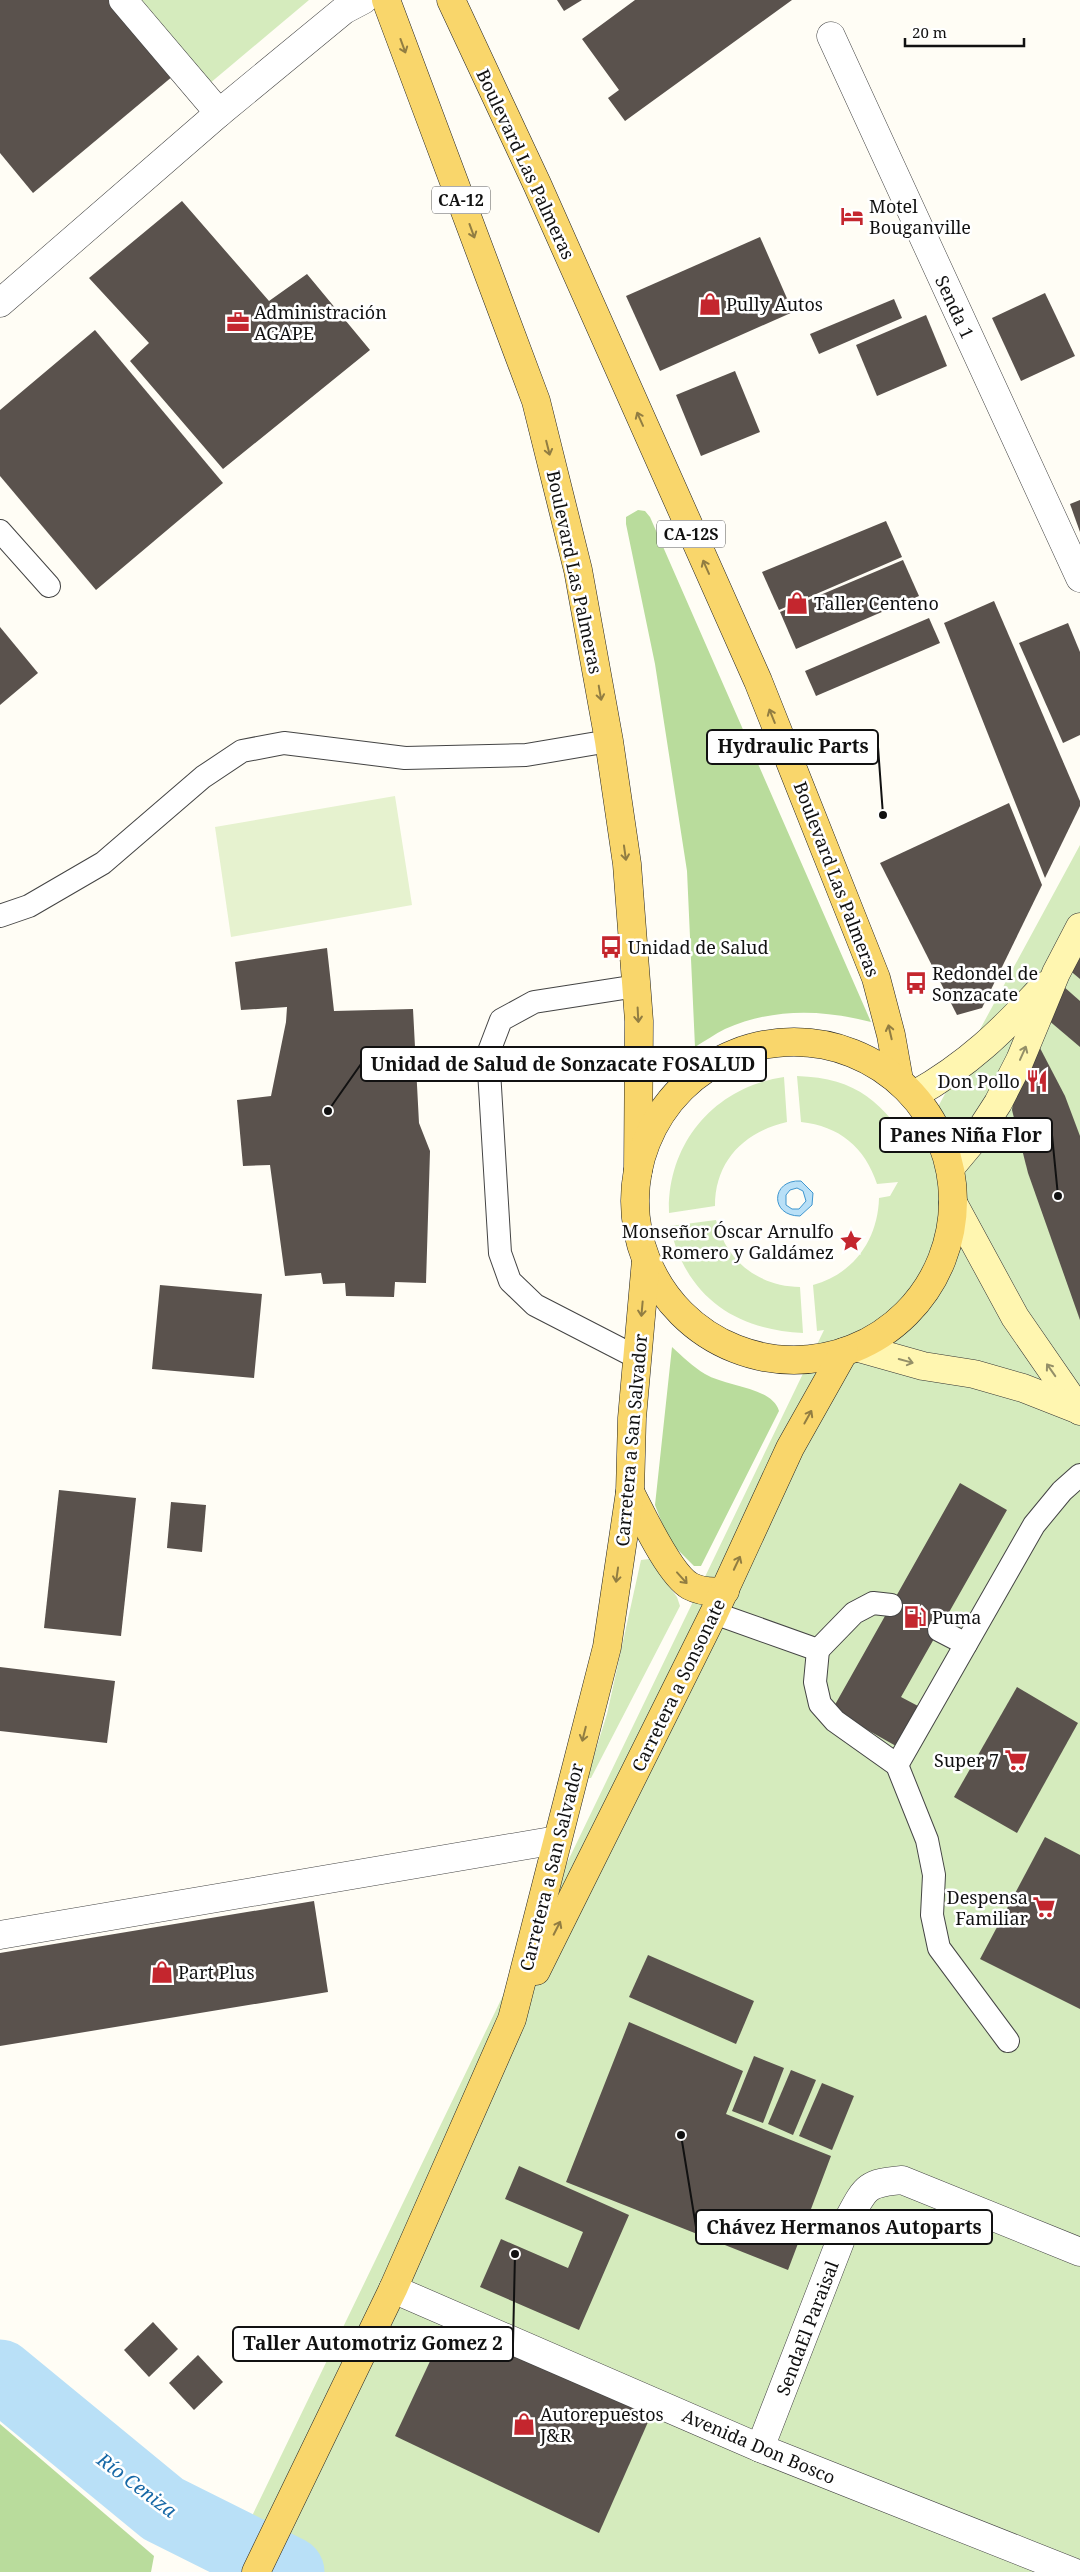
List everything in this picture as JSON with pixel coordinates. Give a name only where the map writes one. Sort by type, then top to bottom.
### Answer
[{"type":"main road","name":"Boulevard Las Palmeras","points":[[386,0],[536,401],[578,570],[609,741],[627,864],[637,986],[638,1171]]},
{"type":"main road","name":"Boulevard Las Palmeras","points":[[451,0],[536,184],[758,681],[876,978],[906,1087]]},
{"type":"main road","points":[[950,1168],[976,1137],[998,1103],[1020,1060],[1056,974],[1080,927]]},
{"type":"main road","points":[[906,1087],[942,1079],[994,1039],[1056,974]]},
{"type":"main road","points":[[782,1042],[813,1042],[829,1045],[866,1058],[906,1087],[941,1136],[950,1168],[953,1203],[947,1243],[932,1280],[908,1312],[851,1350],[813,1359],[781,1359],[749,1354],[727,1345],[706,1334],[681,1314],[661,1289],[646,1260],[636,1215],[638,1171],[654,1126],[672,1099],[707,1068],[750,1048],[782,1042]]},
{"type":"main road","points":[[953,1203],[1014,1317],[1079,1411]]},
{"type":"main road","name":"Carretera a San Salvador","points":[[256,2572],[393,2289],[512,2019],[607,1647],[630,1492],[632,1418],[646,1260]]},
{"type":"main road","points":[[851,1350],[990,1379],[1023,1388],[1079,1411]]},
{"type":"main road","name":"Carretera a Sonsonate","points":[[512,2019],[720,1602],[790,1448],[851,1350]]},
{"type":"main road","points":[[630,1492],[670,1565],[690,1586],[710,1592],[720,1602]]},
{"type":"street","points":[[123,0],[219,113]]},
{"type":"street","points":[[0,303],[219,113],[344,10],[363,0]]},
{"type":"street","name":"Senda 1","points":[[831,36],[1080,578]]},
{"type":"street","points":[[0,1935],[557,1840]]},
{"type":"street","name":"SendaEl Paraisal","points":[[760,2448],[850,2216],[861,2196],[875,2182],[902,2180],[1080,2252]]},
{"type":"street","name":"Avenida Don Bosco","points":[[393,2289],[760,2448],[1073,2572]]},
{"type":"lane","points":[[0,530],[49,586]]},
{"type":"lane","points":[[0,916],[29,906],[103,863],[203,777],[242,751],[284,743],[405,758],[526,755],[609,741]]},
{"type":"lane","points":[[637,986],[534,1002],[501,1020],[488,1054],[500,1253],[510,1281],[535,1305],[638,1358]]},
{"type":"lane","points":[[898,1765],[1034,1525],[1062,1491],[1080,1475]]},
{"type":"lane","points":[[720,1602],[818,1650]]},
{"type":"lane","points":[[891,1605],[873,1603],[854,1613],[818,1650],[816,1682],[820,1704],[835,1721],[898,1765],[927,1840],[934,1875],[932,1916],[939,1948],[1008,2041]]},
{"type":"lane","points":[[939,1630],[966,1644]]},
{"type":"green space","points":[[138,0],[309,0],[209,84]]},
{"type":"green space","points":[[638,510],[645,511],[650,517],[871,1022],[815,1013],[779,1014],[743,1022],[725,1029],[695,1047],[687,871],[655,664],[626,524],[626,517]]},
{"type":"green space","points":[[395,796],[412,905],[231,937],[215,827]]},
{"type":"green space","points":[[1080,845],[1080,2572],[225,2572],[824,1330],[817,1331],[813,1285],[828,1280],[840,1273],[861,1253],[874,1227],[878,1213],[879,1198],[890,1196],[898,1182],[877,1184],[865,1159],[849,1141],[827,1128],[801,1122],[797,1076],[837,1082],[867,1096],[891,1119],[914,1151]]},
{"type":"green space","points":[[784,1077],[787,1122],[758,1133],[745,1141],[735,1151],[726,1162],[720,1175],[716,1190],[715,1206],[669,1213],[671,1187],[676,1164],[686,1142],[700,1122],[717,1106],[737,1093],[759,1083]]},
{"type":"green space","points":[[716,1220],[727,1248],[746,1268],[771,1282],[785,1286],[800,1287],[803,1333],[756,1325],[735,1316],[717,1305],[701,1290],[688,1272],[677,1251],[670,1226]]},
{"type":"green space","points":[[672,1347],[705,1374],[748,1388],[768,1397],[775,1403],[779,1411],[701,1566],[694,1566],[676,1548],[667,1536],[655,1505]]},
{"type":"green space","points":[[649,1559],[677,1597],[680,1606],[591,1778],[587,1778],[607,1714],[641,1560]]},
{"type":"green space","points":[[0,2424],[154,2556],[151,2572],[0,2572]]},
{"type":"water","points":[[801,1181],[813,1193],[812,1205],[800,1216],[783,1210],[779,1204],[779,1191],[791,1182]],"holes":[[[797,1188],[803,1191],[806,1201],[799,1209],[792,1209],[786,1205],[786,1195],[790,1190]]]},
{"type":"building","points":[[0,0],[111,0],[173,76],[33,193],[0,153]]},
{"type":"building","points":[[557,0],[582,0],[564,11]]},
{"type":"building","points":[[635,0],[792,0],[625,121],[608,98],[619,90],[582,39]]},
{"type":"building","name":"Administración AGAPE","points":[[182,201],[269,301],[307,274],[370,350],[223,469],[130,361],[149,343],[89,278]]},
{"type":"building","name":"Pully Autos","points":[[760,237],[793,312],[660,371],[626,296]]},
{"type":"building","points":[[1045,293],[1075,356],[1021,381],[992,318]]},
{"type":"building","points":[[894,299],[902,318],[819,354],[810,334]]},
{"type":"building","points":[[926,315],[947,366],[877,396],[856,345]]},
{"type":"building","points":[[95,330],[223,483],[96,590],[0,476],[0,410]]},
{"type":"building","points":[[735,371],[760,432],[701,456],[676,395]]},
{"type":"building","points":[[1080,500],[1080,532],[1070,504]]},
{"type":"building","points":[[886,521],[902,557],[779,610],[762,572]]},
{"type":"building","points":[[903,560],[919,596],[796,649],[780,612]]},
{"type":"building","points":[[994,601],[1080,801],[1080,806],[1045,878],[944,623]]},
{"type":"building","points":[[929,618],[940,643],[816,696],[805,671]]},
{"type":"building","points":[[1068,623],[1080,652],[1080,735],[1063,743],[1019,643]]},
{"type":"building","points":[[0,627],[38,673],[0,705]]},
{"type":"building","points":[[1009,803],[1042,885],[982,1008],[957,1015],[880,863]]},
{"type":"building","points":[[1080,945],[1080,979],[1067,968]]},
{"type":"building","points":[[327,948],[334,1011],[413,1009],[419,1123],[430,1151],[426,1283],[395,1282],[394,1297],[346,1296],[345,1283],[323,1284],[321,1273],[285,1276],[270,1165],[243,1166],[237,1100],[271,1096],[286,1022],[287,1007],[241,1010],[235,962]]},
{"type":"building","points":[[1063,986],[1080,1001],[1080,1047],[1047,1019]]},
{"type":"building","points":[[1040,1048],[1065,1096],[1080,1136],[1080,1320],[1028,1173],[1012,1110],[1015,1088],[1025,1058]]},
{"type":"building","points":[[160,1285],[262,1294],[254,1378],[152,1369]]},
{"type":"building","name":"Puma","points":[[960,1483],[1007,1510],[901,1697],[918,1706],[896,1746],[832,1710]]},
{"type":"building","points":[[59,1490],[136,1498],[121,1636],[44,1628]]},
{"type":"building","points":[[171,1502],[206,1505],[202,1552],[167,1548]]},
{"type":"building","points":[[0,1667],[115,1681],[107,1743],[0,1731]]},
{"type":"building","name":"Super 7","points":[[1017,1687],[1078,1723],[1017,1833],[954,1797]]},
{"type":"building","name":"Despensa Familiar","points":[[1045,1837],[1080,1855],[1080,2009],[980,1959]]},
{"type":"building","name":"Part Plus","points":[[314,1901],[328,1992],[0,2046],[0,1953]]},
{"type":"building","points":[[648,1955],[754,2001],[736,2044],[629,1997]]},
{"type":"building","points":[[629,2022],[743,2071],[726,2114],[831,2156],[788,2270],[566,2182]]},
{"type":"building","points":[[754,2056],[784,2068],[763,2123],[732,2111]]},
{"type":"building","points":[[791,2070],[816,2080],[793,2135],[768,2124]]},
{"type":"building","points":[[822,2083],[854,2096],[832,2150],[799,2136]]},
{"type":"building","points":[[519,2166],[629,2215],[579,2330],[480,2287],[501,2239],[568,2268],[583,2232],[505,2199]]},
{"type":"building","points":[[153,2322],[178,2349],[149,2377],[124,2350]]},
{"type":"building","name":"Autorepuestos J&R","points":[[446,2327],[652,2413],[599,2533],[395,2436]]},
{"type":"building","points":[[198,2355],[223,2382],[194,2410],[169,2383]]},
{"type":"waterway","name":"Río Ceniza","points":[[0,2375],[163,2509],[289,2572]]},
{"type":"place","name":"Motel Bouganville","points":[[852,216]]},
{"type":"place","name":"Pully Autos","points":[[710,304]]},
{"type":"place","name":"Administración AGAPE","points":[[238,322]]},
{"type":"place","name":"Taller Centeno","points":[[797,603]]},
{"type":"place","name":"Hydraulic Parts","points":[[883,815]]},
{"type":"place","name":"Unidad de Salud","points":[[611,947]]},
{"type":"place","name":"Redondel de Sonzacate","points":[[916,983]]},
{"type":"place","name":"Don Pollo","points":[[1037,1081]]},
{"type":"place","name":"Unidad de Salud de Sonzacate FOSALUD","points":[[328,1111]]},
{"type":"place","name":"Panes Niña Flor","points":[[1058,1196]]},
{"type":"place","name":"Monseñor Óscar Arnulfo Romero y Galdámez","points":[[851,1241]]},
{"type":"place","name":"Puma","points":[[915,1617]]},
{"type":"place","name":"Super 7","points":[[1016,1760]]},
{"type":"place","name":"Despensa Familiar","points":[[1044,1907]]},
{"type":"place","name":"Part Plus","points":[[162,1972]]},
{"type":"place","name":"Chávez Hermanos Autoparts","points":[[681,2135]]},
{"type":"place","name":"Taller Automotriz Gomez 2","points":[[515,2254]]},
{"type":"place","name":"Autorepuestos J&R","points":[[524,2424]]}]
